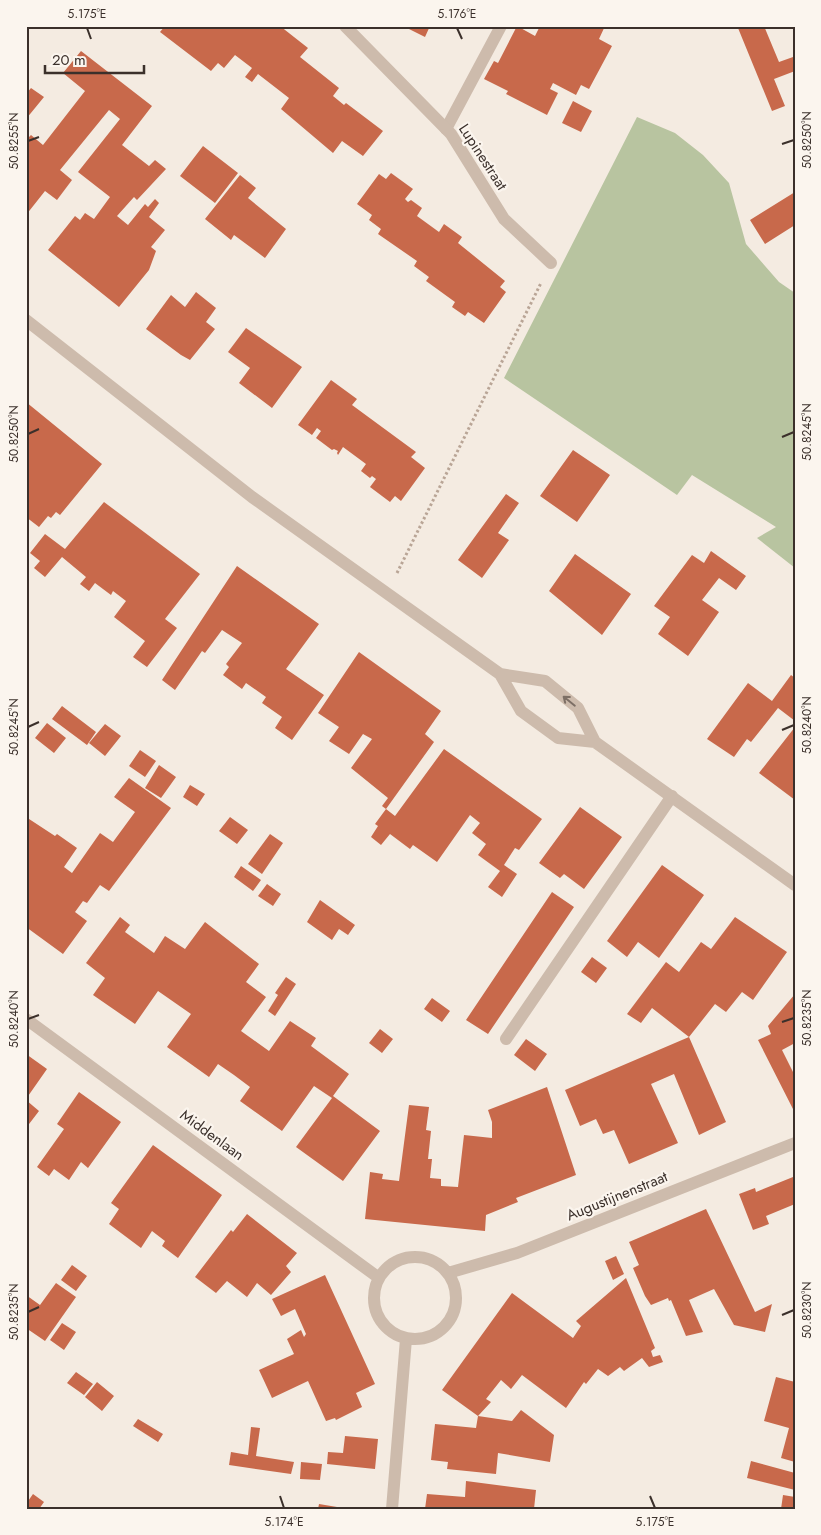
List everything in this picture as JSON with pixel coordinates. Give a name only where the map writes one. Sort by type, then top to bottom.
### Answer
[{"type":"street","name":"Lupinestraat","points":[[345,26],[446,129],[504,220],[551,263]]},
{"type":"street","points":[[446,129],[500,26]]},
{"type":"street","points":[[26,320],[244,491],[500,674],[521,711],[558,738],[595,742]]},
{"type":"street","points":[[500,674],[545,681],[578,708],[595,742],[795,885]]},
{"type":"street","points":[[506,1039],[672,796]]},
{"type":"street","name":"Middenlaan","points":[[26,1019],[378,1278]]},
{"type":"street","name":"Augustijnenstraat","points":[[448,1273],[517,1253],[795,1143]]},
{"type":"street","points":[[412,1257],[430,1259],[438,1263],[448,1273],[454,1283],[456,1296],[454,1311],[449,1322],[436,1334],[418,1340],[406,1339],[393,1334],[382,1323],[376,1312],[374,1299],[378,1278],[396,1262],[412,1257]]},
{"type":"street","points":[[392,1509],[406,1339]]},
{"type":"path","points":[[387,593],[551,263]]},
{"type":"green space","points":[[637,117],[675,133],[703,155],[729,183],[746,244],[779,282],[795,293],[795,568],[757,538],[776,527],[692,475],[677,495],[504,378]]},
{"type":"building","points":[[165,26],[260,26],[264,29],[266,26],[280,26],[308,48],[300,57],[339,88],[333,96],[344,105],[346,103],[383,131],[363,156],[342,141],[333,153],[281,109],[289,98],[258,74],[252,82],[245,77],[252,68],[235,55],[224,68],[218,63],[211,71],[160,32]]},
{"type":"building","points":[[403,26],[430,26],[425,37]]},
{"type":"building","points":[[517,26],[535,36],[540,26],[605,26],[599,39],[612,46],[589,89],[581,85],[576,95],[553,83],[550,89],[558,93],[547,115],[506,94],[508,91],[484,79],[494,61],[498,63]]},
{"type":"building","points":[[741,26],[764,26],[779,62],[793,57],[795,71],[774,79],[785,106],[772,111],[738,28]]},
{"type":"building","points":[[81,51],[152,106],[122,145],[149,166],[155,160],[166,169],[137,200],[134,197],[117,216],[128,225],[145,204],[148,207],[155,199],[159,203],[149,217],[165,230],[151,247],[156,251],[149,270],[119,307],[48,250],[75,216],[80,220],[85,213],[94,219],[110,197],[78,172],[120,119],[109,110],[60,170],[72,180],[57,200],[45,191],[26,215],[26,140],[31,135],[43,145],[85,91],[63,73]]},
{"type":"building","points":[[31,88],[44,97],[26,119],[26,94]]},
{"type":"building","points":[[573,101],[592,111],[581,132],[562,123]]},
{"type":"building","points":[[203,146],[238,173],[215,203],[180,176]]},
{"type":"building","points":[[391,173],[413,189],[405,199],[408,202],[411,200],[422,208],[417,216],[439,232],[444,224],[462,237],[458,243],[505,281],[500,287],[506,292],[484,323],[468,312],[465,316],[452,307],[455,302],[426,281],[429,277],[414,266],[417,261],[378,234],[381,229],[369,220],[372,215],[357,204],[379,174],[386,179]]},
{"type":"building","points":[[240,175],[256,188],[248,198],[286,229],[265,258],[234,235],[231,240],[205,219]]},
{"type":"building","points":[[795,192],[795,225],[765,244],[750,220]]},
{"type":"building","points":[[196,292],[216,308],[206,322],[215,329],[190,360],[146,329],[171,295],[185,307]]},
{"type":"building","points":[[246,328],[302,367],[272,408],[239,383],[250,368],[228,352]]},
{"type":"building","points":[[331,380],[357,399],[352,405],[416,452],[411,457],[425,468],[401,501],[395,496],[390,502],[370,487],[376,479],[372,476],[370,478],[361,471],[366,464],[343,447],[338,455],[338,451],[332,450],[316,438],[321,431],[317,428],[312,435],[298,425]]},
{"type":"building","points":[[26,402],[102,464],[60,515],[56,512],[51,518],[48,516],[39,527],[26,517]]},
{"type":"building","points":[[573,450],[610,475],[577,522],[540,496]]},
{"type":"building","points":[[506,494],[519,503],[498,533],[509,540],[482,578],[458,560]]},
{"type":"building","points":[[104,502],[200,574],[165,619],[177,628],[147,667],[133,657],[145,641],[114,617],[126,601],[113,591],[111,595],[95,583],[89,591],[80,584],[86,577],[62,557],[45,577],[34,568],[40,561],[30,553],[45,534],[65,549]]},
{"type":"building","points":[[711,551],[746,576],[736,590],[719,578],[702,600],[719,612],[688,656],[658,634],[670,617],[654,606],[692,555],[704,563]]},
{"type":"building","points":[[575,554],[631,594],[602,635],[549,591]]},
{"type":"building","points":[[237,566],[319,624],[286,669],[324,695],[292,740],[275,728],[282,717],[262,703],[266,697],[246,683],[242,689],[223,675],[229,667],[226,664],[242,643],[222,630],[205,653],[202,651],[175,690],[162,680]]},
{"type":"building","points":[[359,652],[441,711],[425,734],[434,742],[386,809],[382,806],[388,798],[351,768],[372,739],[363,734],[349,754],[329,741],[339,727],[318,713]]},
{"type":"building","points":[[791,675],[795,678],[795,721],[778,708],[751,742],[747,739],[734,757],[707,739],[748,683],[772,701]]},
{"type":"building","points":[[62,706],[96,732],[87,745],[52,719]]},
{"type":"building","points":[[47,723],[66,738],[54,753],[35,738]]},
{"type":"building","points":[[105,724],[121,736],[105,756],[89,743]]},
{"type":"building","points":[[795,727],[795,800],[759,773]]},
{"type":"building","points":[[444,749],[542,819],[519,850],[515,848],[504,865],[517,874],[502,897],[488,887],[500,871],[478,855],[486,844],[472,833],[480,823],[470,815],[437,862],[413,845],[410,849],[390,834],[381,845],[371,837],[378,826],[375,824],[386,809],[395,816]]},
{"type":"building","points":[[140,750],[156,761],[145,777],[129,766]]},
{"type":"building","points":[[159,765],[176,777],[161,798],[145,788]]},
{"type":"building","points":[[129,778],[171,808],[109,891],[100,885],[87,903],[83,901],[75,912],[87,921],[63,954],[26,927],[26,817],[55,836],[57,834],[77,848],[64,867],[72,873],[100,833],[113,842],[135,812],[114,797]]},
{"type":"building","points":[[190,785],[205,794],[197,806],[183,797]]},
{"type":"building","points":[[580,807],[622,837],[584,889],[564,874],[560,878],[539,863]]},
{"type":"building","points":[[230,817],[248,830],[237,844],[219,831]]},
{"type":"building","points":[[270,834],[283,843],[262,874],[248,864]]},
{"type":"building","points":[[662,865],[704,895],[659,958],[638,942],[627,957],[607,941]]},
{"type":"building","points":[[241,866],[261,880],[253,891],[234,877]]},
{"type":"building","points":[[267,884],[281,894],[273,906],[258,896]]},
{"type":"building","points":[[552,892],[574,907],[488,1034],[466,1020]]},
{"type":"building","points":[[320,900],[355,925],[348,935],[339,929],[332,940],[307,922]]},
{"type":"building","points":[[120,917],[130,925],[125,932],[154,953],[165,936],[185,949],[205,922],[259,964],[246,982],[266,997],[241,1031],[269,1051],[290,1021],[316,1038],[311,1046],[349,1074],[333,1096],[380,1131],[343,1181],[296,1147],[332,1098],[314,1086],[282,1131],[240,1101],[250,1087],[234,1075],[218,1064],[209,1077],[167,1047],[191,1014],[158,991],[135,1024],[93,995],[105,978],[86,963]]},
{"type":"building","points":[[735,917],[787,952],[753,1000],[742,992],[726,1012],[715,1004],[689,1037],[652,1008],[641,1023],[627,1014],[666,962],[679,972],[701,942],[711,949]]},
{"type":"building","points":[[592,957],[607,968],[596,983],[581,972]]},
{"type":"building","points":[[286,977],[296,984],[275,1016],[268,1011],[278,995],[275,993]]},
{"type":"building","points":[[795,994],[795,1043],[782,1050],[795,1076],[795,1113],[758,1040],[771,1034],[768,1026]]},
{"type":"building","points":[[432,998],[450,1011],[442,1022],[424,1009]]},
{"type":"building","points":[[380,1029],[393,1039],[382,1053],[369,1043]]},
{"type":"building","points":[[689,1037],[726,1122],[699,1135],[674,1074],[651,1084],[678,1143],[629,1164],[614,1130],[603,1134],[596,1119],[580,1126],[565,1090]]},
{"type":"building","points":[[526,1039],[547,1054],[535,1071],[514,1055]]},
{"type":"building","points":[[26,1054],[47,1069],[26,1099]]},
{"type":"building","points":[[547,1087],[576,1175],[516,1198],[518,1202],[486,1215],[485,1231],[365,1219],[370,1172],[383,1174],[382,1179],[399,1181],[409,1105],[429,1107],[426,1130],[431,1131],[428,1159],[432,1159],[430,1178],[441,1179],[441,1186],[458,1187],[464,1135],[492,1138],[492,1122],[488,1110]]},
{"type":"building","points":[[79,1092],[121,1122],[88,1168],[81,1162],[69,1180],[54,1169],[49,1176],[37,1167],[64,1129],[57,1124]]},
{"type":"building","points":[[26,1100],[39,1111],[26,1128]]},
{"type":"building","points":[[153,1145],[222,1195],[178,1258],[162,1246],[165,1241],[152,1231],[141,1248],[109,1224],[119,1209],[111,1203]]},
{"type":"building","points":[[793,1177],[795,1204],[766,1216],[769,1224],[753,1230],[739,1194],[755,1188],[756,1192]]},
{"type":"building","points":[[706,1209],[755,1312],[772,1304],[765,1332],[734,1325],[714,1289],[689,1300],[703,1332],[686,1336],[671,1300],[669,1301],[668,1298],[651,1305],[645,1296],[633,1268],[639,1265],[629,1242]]},
{"type":"building","points":[[247,1214],[297,1253],[286,1266],[291,1272],[271,1295],[257,1283],[247,1297],[227,1281],[216,1293],[195,1277],[231,1230],[233,1232]]},
{"type":"building","points":[[616,1256],[624,1274],[613,1280],[605,1261]]},
{"type":"building","points":[[72,1265],[87,1276],[76,1291],[61,1280]]},
{"type":"building","points":[[325,1275],[375,1384],[356,1393],[362,1407],[336,1420],[335,1418],[326,1421],[308,1381],[272,1398],[259,1370],[294,1354],[287,1339],[301,1330],[304,1337],[306,1334],[295,1309],[281,1316],[272,1299]]},
{"type":"building","points":[[626,1278],[655,1348],[651,1351],[653,1357],[660,1355],[663,1362],[649,1367],[642,1358],[624,1371],[620,1367],[608,1376],[598,1369],[586,1384],[584,1382],[566,1408],[522,1375],[511,1389],[501,1380],[486,1399],[491,1402],[478,1416],[442,1390],[512,1293],[573,1338],[581,1326],[576,1321]]},
{"type":"building","points":[[56,1283],[76,1297],[45,1341],[26,1328],[26,1295],[40,1305]]},
{"type":"building","points":[[62,1323],[76,1332],[64,1350],[50,1340]]},
{"type":"building","points":[[76,1372],[93,1384],[84,1395],[67,1383]]},
{"type":"building","points":[[776,1377],[795,1382],[795,1462],[781,1458],[789,1428],[764,1421]]},
{"type":"building","points":[[97,1382],[114,1396],[102,1411],[85,1397]]},
{"type":"building","points":[[521,1410],[554,1435],[550,1462],[498,1453],[496,1474],[447,1469],[448,1462],[431,1460],[435,1424],[476,1428],[478,1416],[512,1421]]},
{"type":"building","points":[[138,1419],[163,1434],[158,1442],[133,1426]]},
{"type":"building","points":[[251,1427],[260,1428],[256,1456],[294,1462],[291,1474],[229,1465],[231,1452],[248,1455]]},
{"type":"building","points":[[345,1436],[378,1439],[375,1469],[327,1464],[328,1452],[343,1453]]},
{"type":"building","points":[[751,1461],[795,1473],[795,1490],[747,1478]]},
{"type":"building","points":[[301,1462],[322,1464],[320,1480],[300,1479]]},
{"type":"building","points":[[466,1481],[536,1490],[534,1509],[425,1509],[427,1494],[465,1497]]},
{"type":"building","points":[[33,1494],[44,1502],[39,1509],[26,1509],[26,1504]]},
{"type":"building","points":[[783,1495],[795,1497],[795,1509],[781,1509]]},
{"type":"building","points":[[319,1504],[343,1508],[343,1509],[318,1509]]}]
